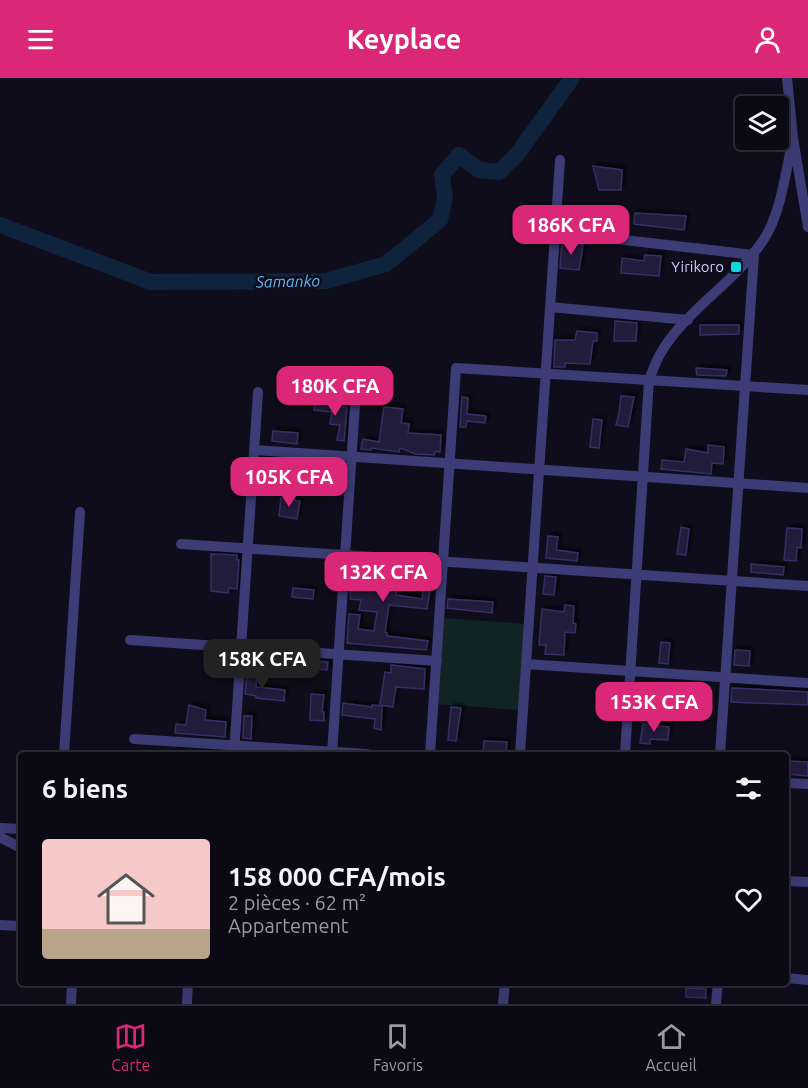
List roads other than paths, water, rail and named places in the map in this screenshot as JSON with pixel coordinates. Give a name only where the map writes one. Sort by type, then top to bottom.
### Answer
[{"type":"street","points":[[787,78],[793,138],[808,227]]},
{"type":"street","points":[[625,752],[649,380],[661,351],[674,333],[754,255],[766,237],[774,220],[793,138]]},
{"type":"street","points":[[520,752],[560,160]]},
{"type":"street","points":[[555,232],[754,255]]},
{"type":"street","points":[[720,752],[754,255]]},
{"type":"street","points":[[550,307],[688,320]]},
{"type":"street","points":[[430,752],[456,368],[808,390]]},
{"type":"street","points":[[332,752],[357,374]]},
{"type":"street","points":[[235,750],[258,392]]},
{"type":"street","points":[[255,450],[808,488]]},
{"type":"street","points":[[64,752],[80,512]]},
{"type":"street","points":[[181,544],[808,586]]},
{"type":"street","points":[[130,640],[437,661]]},
{"type":"street","points":[[526,664],[808,683]]},
{"type":"street","points":[[134,739],[235,750],[300,752]]},
{"type":"street","points":[[789,783],[808,784]]},
{"type":"street","points":[[0,828],[18,829]]},
{"type":"street","points":[[0,837],[18,846]]},
{"type":"street","points":[[789,881],[808,882]]},
{"type":"street","points":[[0,925],[18,926]]},
{"type":"street","points":[[789,978],[808,980]]},
{"type":"street","points":[[71,1004],[72,986]]},
{"type":"street","points":[[187,1004],[188,986]]},
{"type":"street","points":[[504,1004],[505,986]]},
{"type":"street","points":[[716,1004],[718,986]]},
{"type":"waterway","name":"Samanko","points":[[0,225],[151,282],[326,281],[386,264],[440,220],[445,198],[442,175],[459,155],[479,170],[499,172],[518,153],[572,78]]},
{"type":"place","name":"Yirikoro","points":[[736,267]]}]
